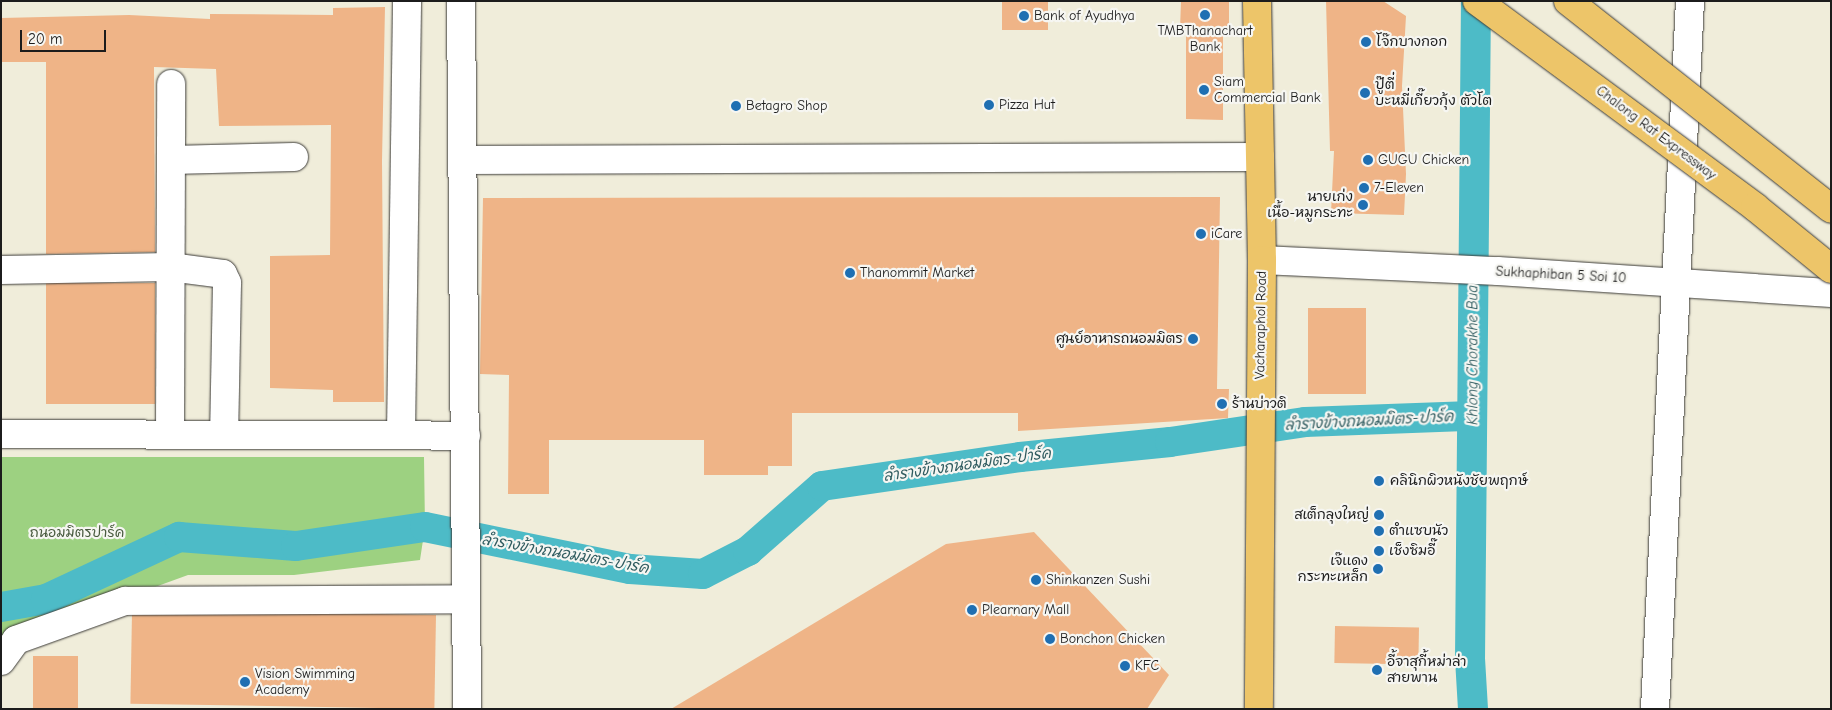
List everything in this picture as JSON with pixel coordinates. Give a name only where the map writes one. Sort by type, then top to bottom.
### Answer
[{"type":"main road","name":"Vacharaphol Road","points":[[1257,1],[1262,260],[1259,709]]},
{"type":"main road","name":"Chalong Rat Expressway","points":[[1477,1],[1755,208],[1831,269]]},
{"type":"main road","points":[[1568,1],[1831,210]]},
{"type":"street","points":[[401,434],[407,1]]},
{"type":"street","points":[[461,1],[466,436],[465,566],[468,709]]},
{"type":"street","points":[[1655,709],[1678,282],[1690,1]]},
{"type":"street","points":[[170,433],[171,84]]},
{"type":"street","points":[[171,160],[294,157]]},
{"type":"street","points":[[463,160],[1260,157]]},
{"type":"street","name":"Sukhaphiban 5 Soi 10","points":[[1262,260],[1434,270],[1498,271],[1831,293]]},
{"type":"street","points":[[1,270],[170,267],[225,277],[224,433]]},
{"type":"street","points":[[1,434],[224,433],[466,436]]},
{"type":"street","points":[[1,660],[16,640],[125,601],[466,599]]},
{"type":"green space","name":"ถนอมมิตรปาร์ค","points":[[1,457],[424,457],[425,527],[420,560],[294,575],[188,575],[1,643]]},
{"type":"building","name":"Bank of Ayudhya","points":[[1002,1],[1048,1],[1048,30],[1002,30]]},
{"type":"building","points":[[1181,1],[1229,1],[1229,30],[1223,30],[1223,120],[1186,119],[1186,29],[1180,29]]},
{"type":"building","points":[[1326,1],[1383,1],[1406,16],[1402,86],[1406,174],[1404,215],[1331,213],[1334,151],[1330,151]]},
{"type":"building","points":[[385,7],[382,161],[384,402],[333,402],[333,390],[270,388],[270,256],[330,255],[331,125],[219,126],[216,69],[154,67],[155,252],[46,254],[46,62],[1,62],[1,18],[129,15],[210,19],[210,14],[333,15],[333,8]]},
{"type":"building","name":"Thanommit Market","points":[[1220,197],[1217,389],[1229,389],[1228,418],[1018,431],[1018,413],[792,413],[792,466],[768,466],[768,475],[704,475],[704,440],[549,440],[549,494],[508,494],[509,375],[480,374],[483,198]]},
{"type":"building","points":[[46,283],[155,283],[155,404],[46,404]]},
{"type":"building","points":[[1308,308],[1366,308],[1366,394],[1308,394]]},
{"type":"building","name":"Plearnary Mall","points":[[1034,532],[1169,675],[1147,709],[671,709],[946,544]]},
{"type":"building","name":"Vision Swimming Academy","points":[[132,610],[436,615],[434,709],[130,704]]},
{"type":"building","points":[[1335,626],[1419,627],[1418,664],[1334,663]]},
{"type":"building","points":[[33,656],[78,656],[78,709],[33,709]]},
{"type":"waterway","name":"Khlong Chorakhe Bua","points":[[1473,709],[1470,659],[1476,1]]},
{"type":"waterway","name":"ลำรางข้างถนอมมิตร-ปาร์ค","points":[[1,607],[46,599],[179,537],[296,546],[425,527],[630,569],[703,574],[748,551],[822,486],[1020,457],[1170,442],[1305,422],[1472,416]]},
{"type":"place","name":"TMBThanachart Bank","points":[[1205,15]]},
{"type":"place","name":"Bank of Ayudhya","points":[[1024,16]]},
{"type":"place","name":"โจ๊กบางกอก","points":[[1366,42]]},
{"type":"place","name":"Siam Commercial Bank","points":[[1204,90]]},
{"type":"place","name":"ปู๊ตี่ บะหมี่เกี๊ยวกุ้ง ตัวโต","points":[[1365,93]]},
{"type":"place","name":"Pizza Hut","points":[[989,105]]},
{"type":"place","name":"Betagro Shop","points":[[736,106]]},
{"type":"place","name":"GUGU Chicken","points":[[1368,160]]},
{"type":"place","name":"7-Eleven","points":[[1364,188]]},
{"type":"place","name":"นายเก่ง เนื้อ-หมูกระทะ","points":[[1363,205]]},
{"type":"place","name":"iCare","points":[[1201,234]]},
{"type":"place","name":"Thanommit Market","points":[[850,273]]},
{"type":"place","name":"ศูนย์อาหารถนอมมิตร","points":[[1193,339]]},
{"type":"place","name":"ร้านบ่าวติ","points":[[1222,404]]},
{"type":"place","name":"คลินิกผิวหนังชัยพฤกษ์","points":[[1379,481]]},
{"type":"place","name":"สเต็กลุงใหญ่","points":[[1379,515]]},
{"type":"place","name":"ตำแซบนัว","points":[[1379,531]]},
{"type":"place","name":"เช็งซิมอี๊","points":[[1379,551]]},
{"type":"place","name":"เจ๊แดง กระทะเหล็ก","points":[[1378,569]]},
{"type":"place","name":"Shinkanzen Sushi","points":[[1036,580]]},
{"type":"place","name":"Plearnary Mall","points":[[972,610]]},
{"type":"place","name":"Bonchon Chicken","points":[[1050,639]]},
{"type":"place","name":"KFC","points":[[1125,666]]},
{"type":"place","name":"อี้จาสุกี้หม่าล่า สายพาน","points":[[1377,670]]},
{"type":"place","name":"Vision Swimming Academy","points":[[245,682]]}]
